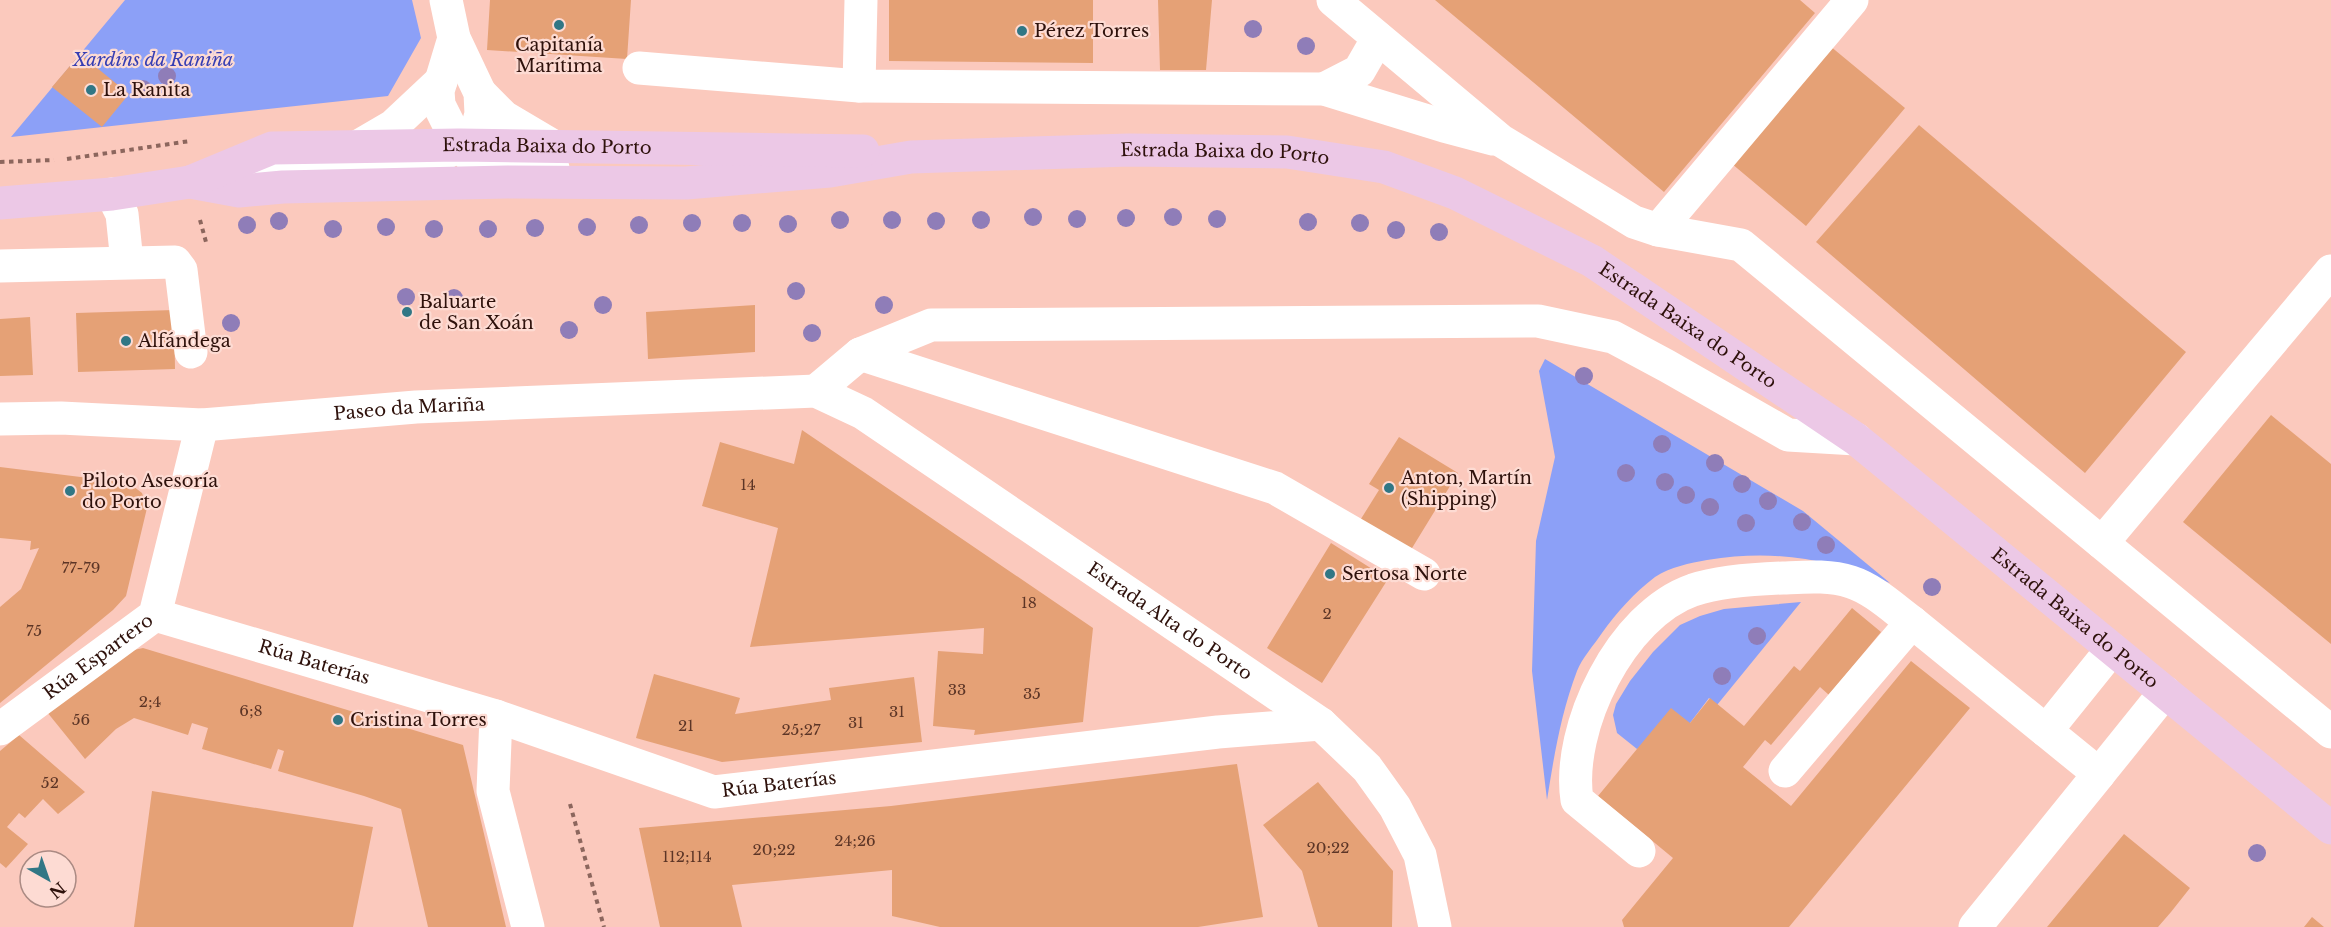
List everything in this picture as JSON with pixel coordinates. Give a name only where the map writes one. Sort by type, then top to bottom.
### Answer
[{"type":"main road","name":"Estrada Baixa do Porto","points":[[0,203],[112,194],[190,182],[272,148],[459,145],[806,149],[861,151],[911,157]]},
{"type":"main road","name":"Estrada Baixa do Porto","points":[[190,182],[239,191],[283,187],[421,184],[666,183],[764,178],[819,172],[911,157],[1129,150],[1287,152],[1384,167],[1455,193],[1592,261],[1856,439],[2331,828]]},
{"type":"street","points":[[446,0],[454,38],[480,93],[504,117],[553,146]]},
{"type":"street","points":[[859,86],[861,0]]},
{"type":"street","points":[[1333,0],[1500,140],[1634,222],[1658,230],[1741,244],[2331,732]]},
{"type":"street","points":[[1658,230],[1852,0]]},
{"type":"street","points":[[454,38],[438,92],[438,105],[459,145],[469,155],[487,162],[519,167],[627,171],[666,183]]},
{"type":"street","points":[[1324,89],[1359,71],[1378,38]]},
{"type":"street","points":[[639,68],[859,86],[1324,89],[1444,126],[1500,140]]},
{"type":"street","points":[[357,147],[393,126],[441,81]]},
{"type":"street","points":[[239,191],[286,172],[319,167],[423,163],[441,156],[471,136],[477,128],[481,114],[480,93]]},
{"type":"street","points":[[112,194],[123,214],[127,262]]},
{"type":"street","points":[[0,266],[175,262],[181,270],[191,352]]},
{"type":"street","points":[[2102,543],[2331,272]]},
{"type":"street","points":[[816,391],[860,354],[931,325],[1538,321],[1613,337],[1788,435],[1856,439]]},
{"type":"street","points":[[860,354],[1275,488],[1424,574]]},
{"type":"street","name":"Paseo da Mariña","points":[[0,419],[60,418],[202,425],[416,407],[816,391]]},
{"type":"street","name":"Estrada Alta do Porto","points":[[816,391],[863,413],[1321,724],[1367,768],[1395,807],[1420,855],[1435,927]]},
{"type":"street","name":"Rúa Espartero","points":[[0,729],[155,615],[202,425]]},
{"type":"street","points":[[1639,851],[1577,800],[1574,782],[1577,751],[1588,714],[1603,678],[1614,659],[1641,627],[1666,604],[1693,590],[1726,583],[1765,578],[1836,578],[1854,583],[1873,593],[1911,622],[2099,774]]},
{"type":"street","name":"Rúa Baterías","points":[[155,615],[496,716],[714,792],[1218,732],[1321,724]]},
{"type":"street","points":[[1785,771],[1911,622]]},
{"type":"street","points":[[2046,732],[2112,649]]},
{"type":"street","points":[[1975,927],[2164,692]]},
{"type":"street","points":[[496,716],[493,791],[528,927]]},
{"type":"path","points":[[0,162],[64,159],[199,140]]},
{"type":"path","points":[[570,804],[604,927]]},
{"type":"green space","name":"Xardíns da Raniña","points":[[125,0],[412,0],[421,38],[388,96],[11,137]]},
{"type":"green space","points":[[1545,359],[1803,511],[1890,583],[1822,562],[1778,556],[1707,560],[1674,568],[1655,577],[1640,589],[1607,625],[1579,666],[1562,719],[1547,800],[1532,671],[1536,541],[1555,457],[1539,371]]},
{"type":"green space","points":[[1801,602],[1717,705],[1709,698],[1690,723],[1637,749],[1617,733],[1613,715],[1616,704],[1630,681],[1653,652],[1680,625],[1724,609]]},
{"type":"building","name":"Capitanía Marítima","points":[[490,0],[631,0],[627,59],[487,50]]},
{"type":"building","name":"Pérez Torres","points":[[889,0],[1093,0],[1093,63],[889,61]]},
{"type":"building","points":[[1158,0],[1212,0],[1206,70],[1160,70]]},
{"type":"building","points":[[1435,0],[1800,0],[1815,13],[1664,192]]},
{"type":"building","points":[[1824,41],[1905,108],[1806,226],[1725,158]]},
{"type":"building","name":"La Ranita","points":[[80,54],[129,94],[102,127],[52,87]]},
{"type":"building","points":[[1919,125],[2186,352],[2085,473],[1816,242]]},
{"type":"building","points":[[755,305],[755,352],[648,359],[646,312]]},
{"type":"building","name":"Alfándega","points":[[174,310],[175,369],[78,372],[76,313]]},
{"type":"building","points":[[30,317],[33,375],[0,376],[0,319]]},
{"type":"building","points":[[2271,415],[2331,464],[2331,644],[2183,522]]},
{"type":"building","points":[[802,430],[1093,628],[1083,722],[974,735],[975,730],[933,726],[938,651],[983,654],[984,628],[750,647],[778,528],[702,506],[720,442],[794,464]]},
{"type":"building","points":[[1399,437],[1458,473],[1409,553],[1359,522],[1379,490],[1369,484]]},
{"type":"building","points":[[0,467],[129,483],[142,493],[147,508],[126,596],[113,610],[0,703],[0,607],[21,589],[39,548],[30,550],[31,541],[0,538]]},
{"type":"building","points":[[1331,543],[1388,579],[1322,683],[1267,648]]},
{"type":"building","points":[[1852,608],[1881,632],[1829,695],[1820,687],[1771,745],[1765,740],[1743,767],[1791,806],[1911,661],[1970,708],[1789,927],[1624,927],[1622,920],[1673,858],[1598,796],[1671,708],[1690,723],[1710,698],[1744,726],[1794,666],[1800,671]]},
{"type":"building","points":[[143,648],[463,745],[506,927],[428,927],[401,809],[278,771],[284,751],[278,749],[271,769],[202,749],[208,728],[192,723],[188,735],[134,718],[116,729],[85,759],[47,712],[120,653]]},
{"type":"building","points":[[654,674],[740,698],[735,714],[831,700],[829,688],[914,677],[922,742],[722,762],[636,738]]},
{"type":"building","points":[[19,735],[85,792],[58,814],[43,799],[25,818],[19,813],[7,827],[28,844],[23,849],[18,849],[18,855],[6,868],[0,863],[0,751]]},
{"type":"building","points":[[1237,764],[1263,917],[1198,927],[940,927],[892,916],[892,870],[732,885],[742,927],[660,927],[639,828],[891,806]]},
{"type":"building","points":[[1318,782],[1393,871],[1392,927],[1318,927],[1302,871],[1263,825]]},
{"type":"building","points":[[152,791],[373,827],[353,927],[134,927]]},
{"type":"building","points":[[2124,834],[2190,888],[2171,912],[2158,927],[2047,927]]},
{"type":"building","points":[[2312,917],[2324,927],[2304,927]]},
{"type":"place","name":"Capitanía Marítima","points":[[559,25]]},
{"type":"place","name":"Pérez Torres","points":[[1022,31]]},
{"type":"place","name":"La Ranita","points":[[91,90]]},
{"type":"place","name":"Baluarte de San Xoán","points":[[407,312]]},
{"type":"place","name":"Alfándega","points":[[126,341]]},
{"type":"place","name":"Anton, Martín (Shipping)","points":[[1389,488]]},
{"type":"place","name":"Piloto Asesoría do Porto","points":[[70,491]]},
{"type":"place","name":"Sertosa Norte","points":[[1330,574]]},
{"type":"place","name":"Cristina Torres","points":[[338,720]]}]
